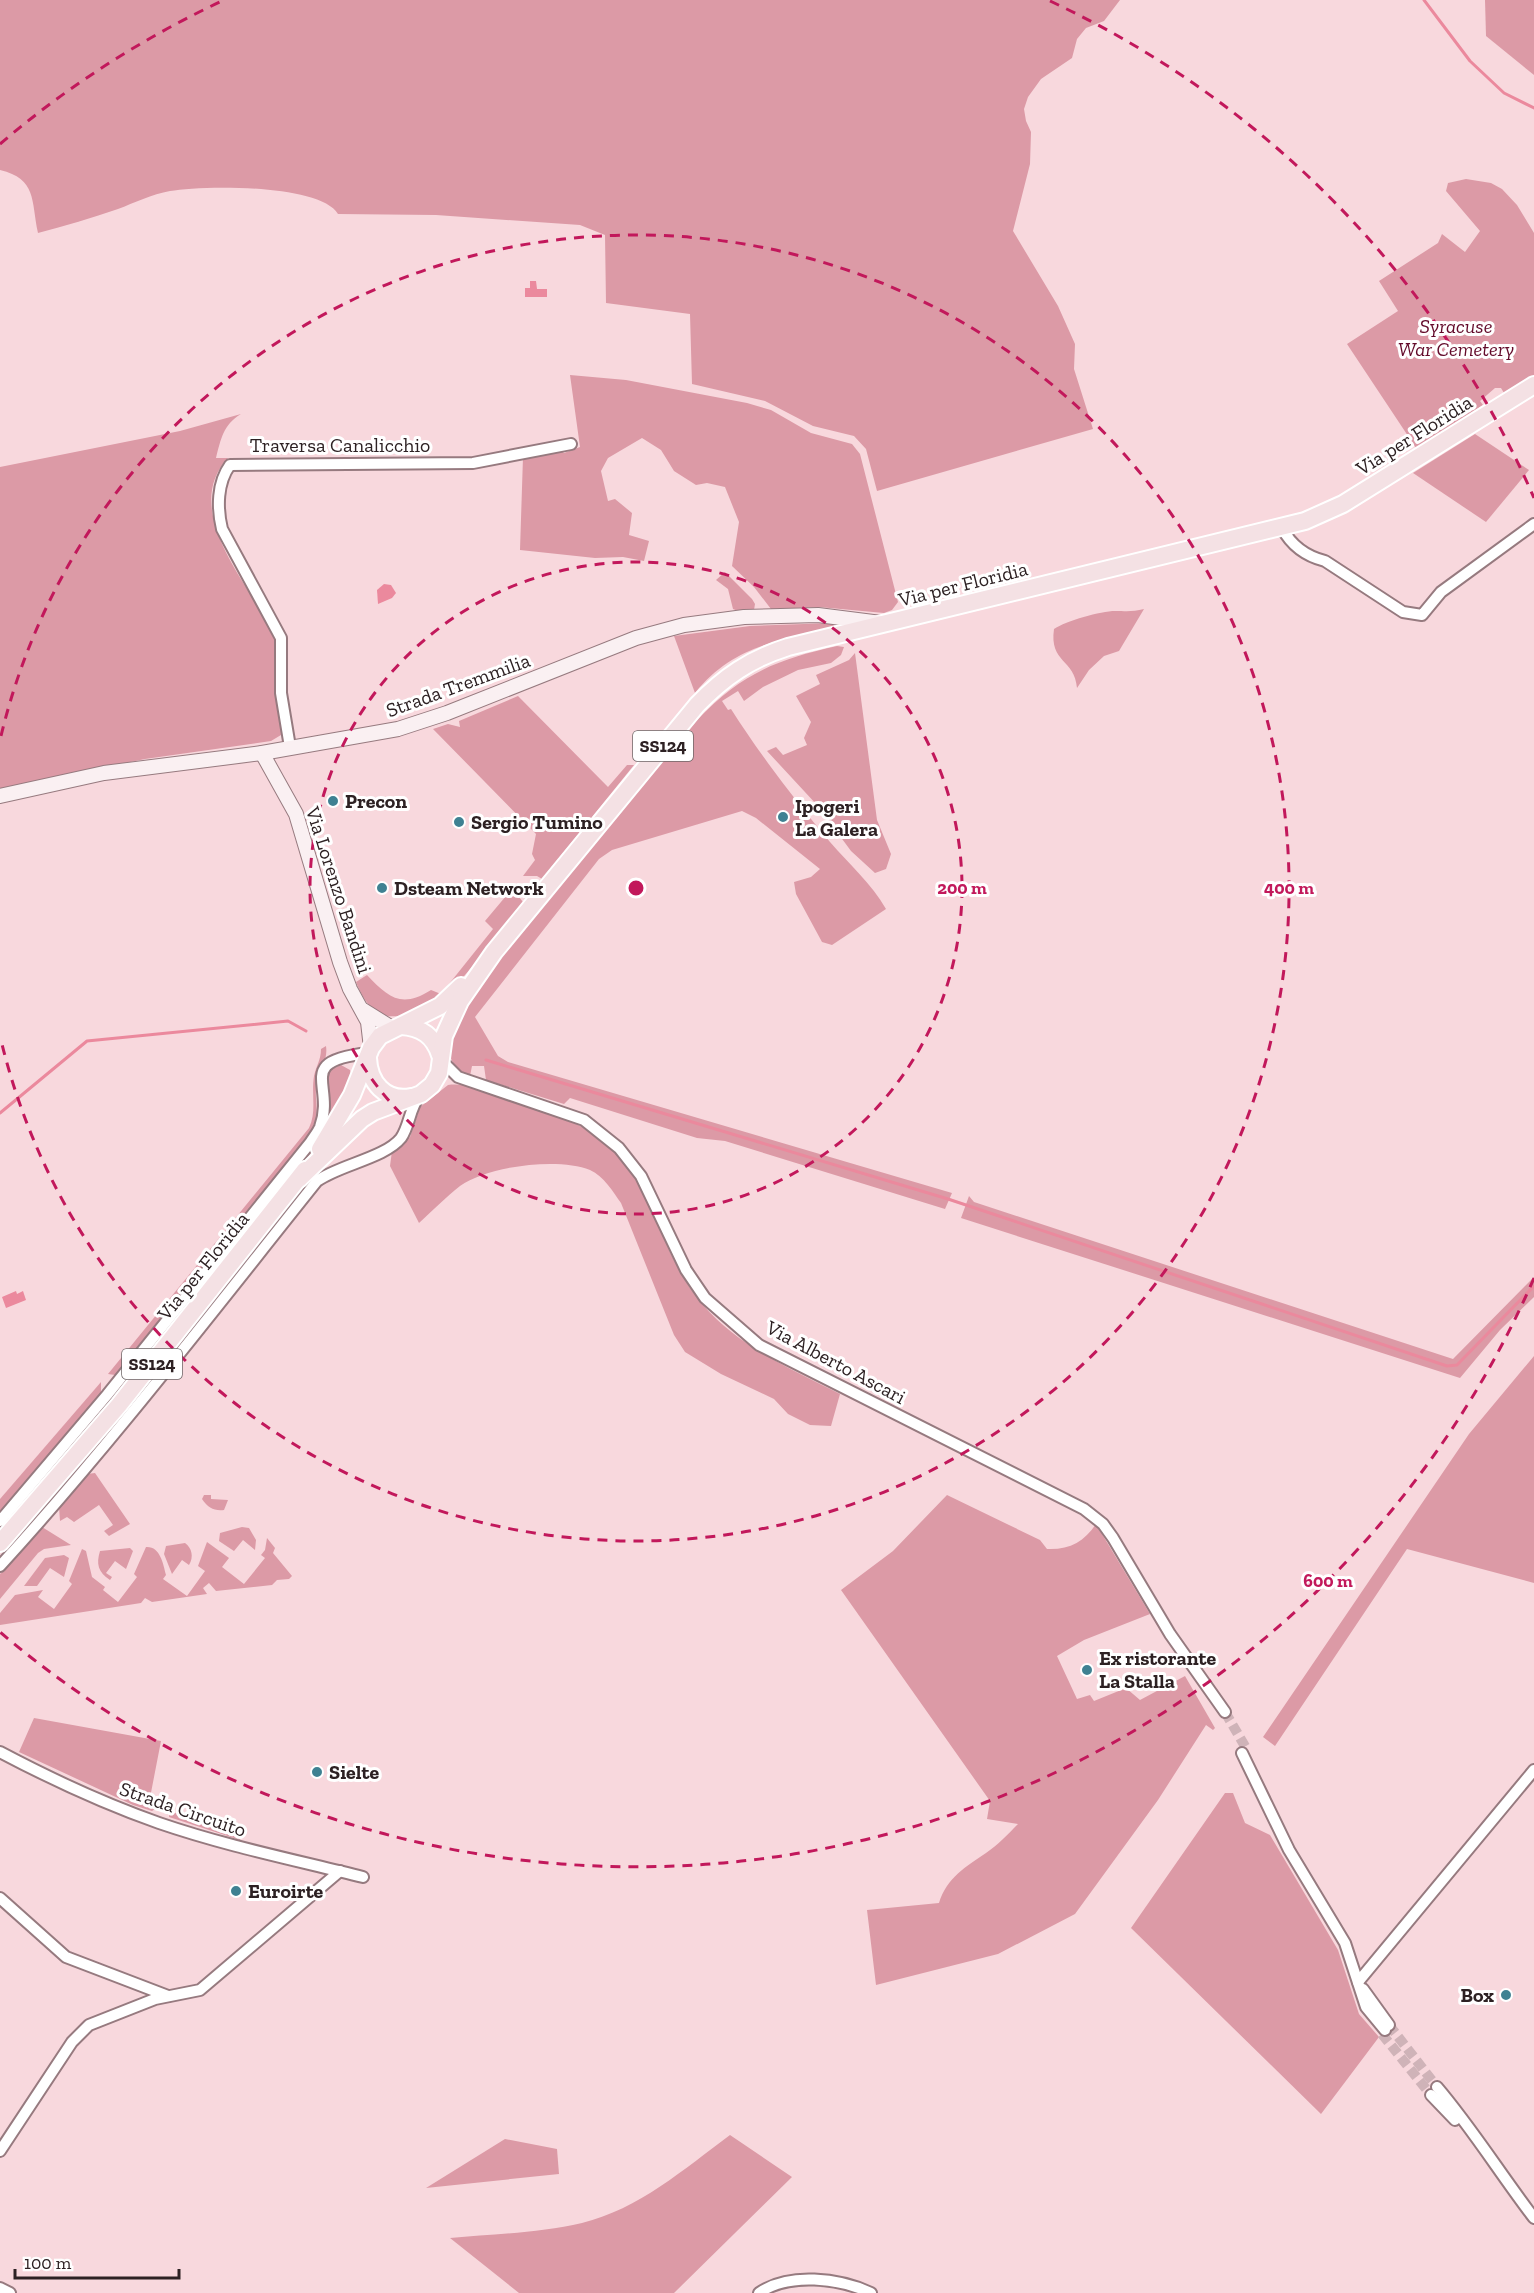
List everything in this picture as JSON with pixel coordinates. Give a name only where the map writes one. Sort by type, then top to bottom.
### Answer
[{"type":"main road","name":"Via per Floridia","points":[[494,952],[697,705],[726,676],[750,661],[770,653],[888,623],[1281,528],[1343,504],[1534,386]]},
{"type":"main road","name":"Strada Tremmilia","points":[[0,796],[104,773],[262,753],[398,729],[447,713],[636,638],[684,625],[744,617],[818,615],[888,623]]},
{"type":"main road","name":"Via Lorenzo Bandini","points":[[262,753],[296,814],[340,962],[368,1022],[370,1053]]},
{"type":"main road","points":[[299,1179],[343,1112],[380,1036],[440,1006],[494,952]]},
{"type":"main road","points":[[299,1179],[353,1126],[391,1099],[423,1092],[439,1073],[444,1036],[454,1011],[494,952]]},
{"type":"main road","points":[[362,1008],[380,1023],[415,1028],[426,1034],[435,1043],[440,1057]]},
{"type":"main road","points":[[370,1053],[372,1079],[391,1099]]},
{"type":"main road","name":"Via per Floridia","points":[[0,1543],[119,1405],[299,1179]]},
{"type":"street","name":"Traversa Canalicchio","points":[[290,747],[281,693],[281,638],[241,567],[222,529],[218,515],[220,487],[230,465],[473,463],[571,444]]},
{"type":"street","points":[[1281,528],[1290,542],[1313,558],[1325,561],[1403,612],[1422,615],[1441,592],[1534,524]]},
{"type":"street","points":[[0,1521],[99,1404],[310,1143],[320,1127],[322,1074],[327,1066],[344,1056],[370,1053]]},
{"type":"street","points":[[440,1057],[458,1077]]},
{"type":"street","points":[[0,1566],[47,1514],[136,1406],[317,1181],[331,1171],[396,1143],[406,1128],[412,1106],[423,1092],[445,1078],[458,1077]]},
{"type":"street","name":"Via Alberto Ascari","points":[[458,1077],[585,1120],[619,1148],[641,1176],[686,1270],[699,1289],[726,1319],[759,1345],[1084,1509],[1103,1524],[1223,1715]]},
{"type":"street","points":[[391,1099],[405,1120],[406,1128]]},
{"type":"street","points":[[1244,1750],[1270,1792],[1281,1832],[1345,1943],[1369,2004],[1387,2028]]},
{"type":"street","name":"Strada Circuito","points":[[0,1752],[87,1794],[160,1823],[236,1847],[363,1877]]},
{"type":"street","points":[[1359,1982],[1534,1770]]},
{"type":"street","points":[[0,2151],[81,2033],[89,2025],[169,1996],[200,1990],[340,1871]]},
{"type":"street","points":[[0,1898],[66,1957],[169,1996]]},
{"type":"street","points":[[1436,2089],[1534,2218]]},
{"type":"street","points":[[759,2293],[781,2282],[810,2280],[844,2284],[871,2293]]},
{"type":"street","points":[[0,2288],[10,2293]]},
{"type":"green space","points":[[0,0],[1120,0],[1104,21],[1086,28],[1077,39],[1072,58],[1041,79],[1028,97],[1024,109],[1031,132],[1030,164],[1013,231],[1058,306],[1075,344],[1074,369],[1093,429],[877,491],[866,449],[854,436],[813,426],[765,401],[692,384],[690,314],[606,303],[605,235],[580,225],[436,215],[338,214],[327,204],[286,192],[208,188],[163,192],[98,216],[38,233],[33,201],[26,185],[21,179],[0,170]]},
{"type":"green space","points":[[1485,0],[1534,0],[1534,75],[1486,36]]},
{"type":"green space","name":"Syracuse War Cemetery","points":[[1466,179],[1491,183],[1502,189],[1517,205],[1534,233],[1534,375],[1504,393],[1501,388],[1495,388],[1480,401],[1483,405],[1416,448],[1347,344],[1398,311],[1379,281],[1438,243],[1442,234],[1465,252],[1480,231],[1446,191],[1448,183]]},
{"type":"green space","points":[[570,375],[626,380],[747,403],[771,410],[811,433],[852,444],[860,454],[898,602],[892,610],[884,613],[819,607],[771,609],[754,587],[732,566],[739,522],[725,487],[707,483],[696,485],[674,471],[661,450],[642,438],[608,458],[601,471],[608,501],[615,499],[632,513],[629,535],[649,541],[644,561],[623,557],[595,558],[520,550],[523,457],[561,450],[564,453],[580,447]]},
{"type":"green space","points":[[241,414],[226,428],[221,439],[216,458],[228,458],[215,478],[211,500],[215,523],[223,546],[273,630],[280,682],[281,735],[271,741],[145,759],[0,789],[0,467],[180,431]]},
{"type":"green space","points":[[1475,434],[1529,470],[1486,522],[1413,473]]},
{"type":"green space","points":[[725,572],[752,599],[755,604],[754,610],[740,612],[733,609],[728,589],[716,580]]},
{"type":"green space","points":[[1144,609],[1119,651],[1104,656],[1089,670],[1077,688],[1072,671],[1055,648],[1054,629],[1101,613]]},
{"type":"green space","points":[[832,623],[834,626],[831,628],[774,642],[740,656],[724,665],[695,693],[674,636],[750,626]]},
{"type":"green space","points":[[837,646],[844,647],[841,655],[831,663],[798,670],[763,687],[744,701],[738,691],[722,701],[728,710],[731,709],[804,810],[867,882],[886,909],[832,945],[822,942],[796,894],[794,882],[811,877],[820,869],[756,818],[742,811],[612,850],[599,859],[475,1017],[498,1056],[508,1062],[952,1193],[945,1209],[725,1141],[697,1138],[570,1098],[564,1104],[486,1080],[484,1066],[472,1066],[470,1076],[459,1070],[450,1053],[451,1032],[463,1001],[697,720],[729,691],[760,671],[795,657]]},
{"type":"green space","points":[[855,653],[877,820],[891,854],[886,869],[875,873],[851,851],[817,805],[767,751],[776,747],[783,755],[807,745],[804,738],[811,722],[796,696],[820,684],[816,675],[849,660]]},
{"type":"green space","points":[[518,696],[608,787],[627,765],[634,765],[542,879],[537,876],[523,876],[535,860],[532,854],[536,834],[433,729],[448,724],[460,727],[459,721]]},
{"type":"green space","points":[[517,883],[519,897],[523,902],[477,961],[447,994],[411,1013],[400,1016],[382,1014],[368,1003],[356,982],[367,975],[396,998],[411,999],[431,990],[441,994],[493,929],[485,921]]},
{"type":"green space","points":[[326,1046],[325,1059],[316,1087],[317,1114],[307,1140],[115,1375],[108,1374],[309,1128],[313,1115],[314,1076],[321,1049]]},
{"type":"green space","points":[[341,1065],[350,1070],[352,1080],[324,1131],[326,1079],[330,1070]]},
{"type":"green space","points":[[448,1085],[476,1088],[557,1116],[590,1131],[611,1147],[641,1189],[687,1284],[703,1305],[717,1320],[750,1345],[840,1394],[831,1426],[810,1425],[788,1414],[774,1399],[721,1374],[685,1352],[674,1335],[621,1203],[604,1180],[590,1170],[560,1164],[542,1164],[488,1173],[460,1186],[419,1223],[390,1166],[392,1151],[410,1137],[420,1107]]},
{"type":"green space","points":[[969,1196],[974,1202],[1453,1359],[1534,1277],[1534,1297],[1500,1330],[1460,1378],[961,1218]]},
{"type":"green space","points":[[1534,1356],[1534,1583],[1407,1549],[1275,1746],[1263,1737],[1469,1434]]},
{"type":"green space","points":[[101,1382],[101,1395],[0,1512],[0,1499]]},
{"type":"green space","points":[[95,1473],[130,1524],[109,1536],[104,1531],[113,1525],[99,1505],[74,1522],[67,1517],[60,1521],[59,1507],[87,1474]]},
{"type":"green space","points":[[204,1495],[211,1495],[211,1499],[228,1500],[224,1510],[209,1507],[202,1499]]},
{"type":"green space","points":[[947,1495],[1040,1540],[1047,1549],[1075,1544],[1096,1524],[1150,1614],[1084,1640],[1057,1656],[1077,1699],[1090,1695],[1094,1701],[1126,1688],[1140,1700],[1185,1676],[1215,1728],[1213,1730],[1206,1725],[1158,1800],[1075,1914],[998,1954],[876,1985],[867,1910],[939,1903],[952,1879],[995,1846],[1018,1824],[987,1819],[990,1801],[841,1590],[893,1551]]},
{"type":"green space","points":[[42,1527],[71,1545],[44,1549],[38,1553],[0,1599],[0,1574]]},
{"type":"green space","points":[[242,1527],[249,1528],[256,1540],[255,1550],[243,1540],[234,1551],[219,1541],[220,1533]]},
{"type":"green space","points":[[267,1538],[275,1548],[273,1553],[292,1576],[289,1579],[277,1580],[272,1585],[216,1591],[209,1583],[203,1588],[207,1594],[152,1602],[145,1598],[141,1603],[0,1625],[0,1613],[15,1595],[43,1590],[38,1597],[54,1609],[72,1584],[69,1581],[82,1549],[86,1551],[92,1577],[105,1587],[103,1590],[118,1602],[137,1577],[134,1574],[146,1547],[151,1547],[158,1552],[166,1575],[163,1579],[187,1596],[205,1571],[198,1566],[207,1542],[229,1558],[222,1567],[244,1584],[265,1558],[261,1555],[265,1550]]},
{"type":"green space","points":[[185,1543],[192,1553],[191,1562],[189,1565],[182,1560],[172,1574],[164,1554],[166,1546]]},
{"type":"green space","points":[[130,1548],[133,1551],[126,1569],[115,1561],[106,1573],[112,1577],[110,1580],[99,1567],[100,1551]]},
{"type":"green space","points":[[64,1555],[69,1558],[64,1577],[50,1568],[37,1586],[24,1586],[45,1558]]},
{"type":"green space","points":[[34,1718],[161,1741],[149,1803],[158,1807],[152,1811],[133,1805],[19,1752]]},
{"type":"green space","points":[[1225,1793],[1233,1793],[1245,1823],[1270,1835],[1338,1950],[1359,2014],[1379,2037],[1321,2114],[1131,1928]]},
{"type":"green space","points":[[169,1811],[241,1834],[240,1840],[169,1817]]},
{"type":"green space","points":[[730,2135],[792,2177],[674,2293],[519,2293],[450,2238],[549,2229],[603,2217],[642,2198]]},
{"type":"green space","points":[[505,2139],[557,2149],[559,2174],[426,2188]]},
{"type":"shaded area","points":[[530,281],[536,281],[537,289],[547,289],[547,297],[525,297],[525,288],[530,288]]},
{"type":"shaded area","points":[[384,584],[391,585],[396,593],[392,598],[378,604],[377,590]]},
{"type":"shaded area","points":[[16,1291],[17,1294],[23,1291],[26,1300],[6,1308],[2,1297]]},
{"type":"waterway","points":[[1424,0],[1470,61],[1504,93],[1534,108]]},
{"type":"waterway","points":[[0,1113],[87,1041],[288,1021],[306,1031]]},
{"type":"waterway","points":[[486,1060],[948,1199],[1447,1366],[1457,1365],[1534,1286]]},
{"type":"tunnel","points":[[1225,1712],[1246,1748]]},
{"type":"tunnel","points":[[1389,2025],[1437,2087]]},
{"type":"tunnel","points":[[1382,2034],[1431,2095]]},
{"type":"place","name":"Precon","points":[[333,801]]},
{"type":"place","name":"Ipogeri La Galera","points":[[783,817]]},
{"type":"place","name":"Sergio Tumino","points":[[459,822]]},
{"type":"place","name":"Dsteam Network","points":[[382,888]]},
{"type":"place","name":"Ex ristorante La Stalla","points":[[1087,1670]]},
{"type":"place","name":"Sielte","points":[[317,1772]]},
{"type":"place","name":"Euroirte","points":[[236,1891]]},
{"type":"place","name":"Box","points":[[1506,1995]]}]
